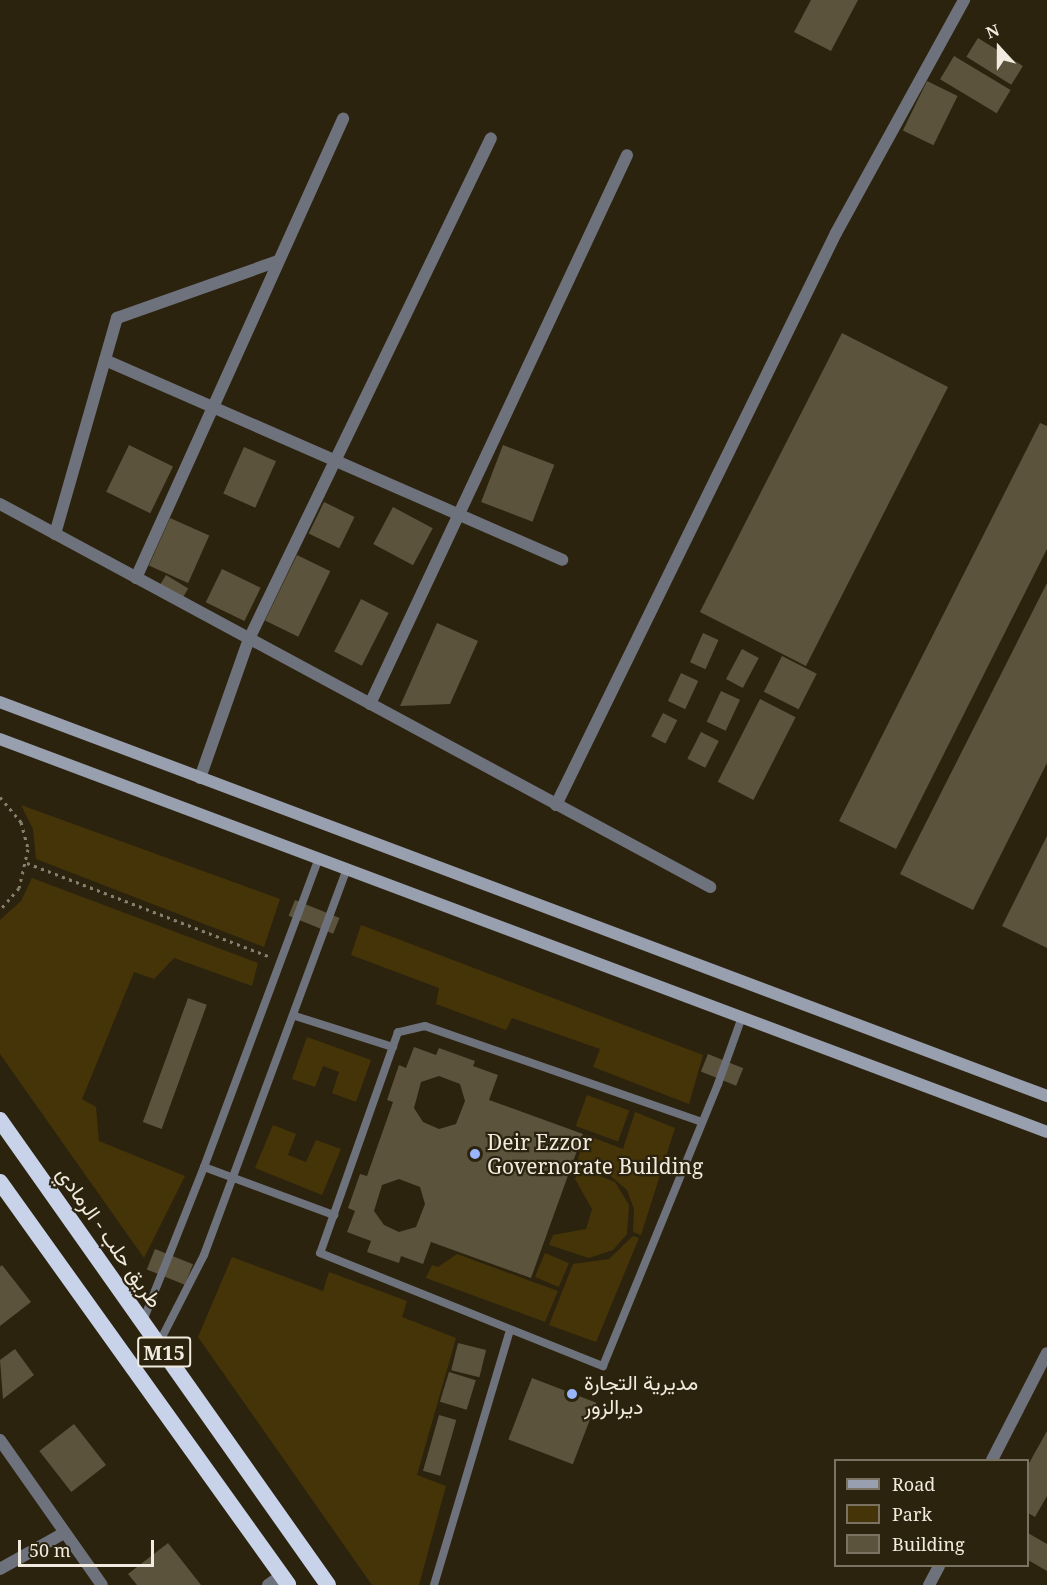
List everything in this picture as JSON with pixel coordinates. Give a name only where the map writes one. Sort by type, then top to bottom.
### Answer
[{"type":"highway","name":"طريق حلب - الرمادي","points":[[0,1120],[328,1585]]},
{"type":"highway","name":"M15","points":[[0,1182],[279,1582]]},
{"type":"main road","points":[[0,702],[1047,1096]]},
{"type":"main road","points":[[0,739],[1047,1132]]},
{"type":"street","points":[[556,805],[836,233],[964,0]]},
{"type":"street","points":[[135,578],[343,119]]},
{"type":"street","points":[[200,778],[249,639],[492,138]]},
{"type":"street","points":[[370,704],[627,155]]},
{"type":"street","points":[[55,534],[117,318],[279,261]]},
{"type":"street","points":[[105,360],[562,560]]},
{"type":"street","points":[[0,504],[710,887]]},
{"type":"street","points":[[993,1459],[1047,1353]]},
{"type":"street","points":[[0,1440],[102,1585]]},
{"type":"street","points":[[0,1569],[64,1533]]},
{"type":"street","points":[[929,1585],[938,1567]]},
{"type":"lane","points":[[142,1322],[204,1167],[319,858]]},
{"type":"lane","points":[[158,1344],[204,1255],[295,1016],[348,868]]},
{"type":"lane","points":[[295,1016],[393,1047]]},
{"type":"lane","points":[[702,1122],[425,1026],[398,1032],[320,1253],[603,1366],[702,1122],[742,1017]]},
{"type":"lane","points":[[204,1167],[334,1215]]},
{"type":"lane","points":[[434,1585],[510,1330]]},
{"type":"path","points":[[0,797],[21,822],[27,863],[19,888],[0,910]]},
{"type":"path","points":[[27,863],[280,961]]},
{"type":"green space","points":[[21,805],[280,899],[264,947],[36,859],[33,829]]},
{"type":"green space","points":[[32,878],[258,963],[252,986],[174,958],[154,979],[134,972],[82,1099],[96,1107],[99,1141],[185,1176],[144,1258],[0,1054],[0,920],[21,901]]},
{"type":"green space","points":[[361,925],[703,1055],[689,1104],[593,1067],[600,1049],[512,1018],[506,1030],[436,1004],[439,988],[351,955]]},
{"type":"green space","points":[[307,1037],[371,1060],[356,1102],[332,1093],[339,1072],[323,1066],[315,1087],[292,1079]]},
{"type":"green space","points":[[587,1095],[629,1110],[618,1141],[576,1126]]},
{"type":"green space","points":[[635,1112],[675,1128],[641,1235],[633,1232],[634,1209],[627,1190],[606,1172],[577,1161],[586,1135],[623,1149]]},
{"type":"green space","points":[[273,1125],[296,1134],[288,1155],[306,1162],[316,1140],[341,1149],[322,1195],[255,1168]]},
{"type":"green space","points":[[579,1168],[615,1182],[629,1205],[627,1234],[613,1250],[589,1258],[549,1245],[553,1235],[586,1229],[592,1209],[575,1179]]},
{"type":"green space","points":[[633,1236],[639,1238],[596,1342],[549,1325],[573,1264],[609,1259]]},
{"type":"green space","points":[[545,1253],[569,1263],[559,1287],[535,1277]]},
{"type":"green space","points":[[457,1254],[558,1291],[545,1322],[426,1278],[432,1265],[438,1267]]},
{"type":"green space","points":[[232,1257],[323,1291],[329,1272],[407,1301],[402,1317],[456,1338],[417,1475],[446,1486],[419,1585],[372,1585],[198,1337]]},
{"type":"building","points":[[811,0],[858,0],[831,51],[794,32]]},
{"type":"building","points":[[978,38],[1023,66],[1011,85],[966,57]]},
{"type":"building","points":[[954,56],[1011,90],[997,113],[940,79]]},
{"type":"building","points":[[927,81],[958,96],[933,145],[903,130]]},
{"type":"building","points":[[842,333],[948,387],[806,666],[700,612]]},
{"type":"building","points":[[1040,423],[1047,426],[1047,549],[896,849],[839,821]]},
{"type":"building","points":[[129,445],[173,466],[150,513],[106,492]]},
{"type":"building","points":[[503,445],[554,465],[532,522],[481,502]]},
{"type":"building","points":[[244,447],[276,461],[255,508],[223,494]]},
{"type":"building","points":[[324,502],[355,517],[339,548],[309,533]]},
{"type":"building","points":[[393,507],[433,528],[413,565],[373,544]]},
{"type":"building","points":[[170,518],[209,535],[188,583],[149,566]]},
{"type":"building","points":[[297,555],[330,571],[298,637],[265,621]]},
{"type":"building","points":[[222,569],[261,588],[244,621],[206,602]]},
{"type":"building","points":[[166,575],[188,588],[182,599],[160,585]]},
{"type":"building","points":[[1047,583],[1047,763],[973,910],[900,874]]},
{"type":"building","points":[[361,599],[389,613],[362,666],[334,652]]},
{"type":"building","points":[[437,623],[478,641],[450,704],[400,706]]},
{"type":"building","points":[[703,633],[719,640],[706,669],[690,662]]},
{"type":"building","points":[[742,649],[759,658],[743,688],[726,679]]},
{"type":"building","points":[[782,656],[817,674],[799,709],[764,692]]},
{"type":"building","points":[[681,673],[698,681],[685,709],[668,701]]},
{"type":"building","points":[[721,691],[740,700],[726,731],[707,722]]},
{"type":"building","points":[[760,699],[796,717],[753,800],[718,782]]},
{"type":"building","points":[[663,713],[677,720],[665,743],[651,736]]},
{"type":"building","points":[[701,732],[719,741],[705,768],[687,759]]},
{"type":"building","points":[[1047,836],[1047,948],[1002,926]]},
{"type":"building","points":[[295,900],[340,918],[333,934],[289,916]]},
{"type":"building","points":[[188,998],[207,1005],[162,1129],[143,1122]]},
{"type":"building","name":"Deir Ezzor Governorate Building","points":[[414,1047],[436,1055],[439,1048],[475,1061],[473,1066],[498,1075],[489,1100],[583,1134],[531,1278],[431,1242],[423,1264],[401,1256],[399,1263],[367,1252],[371,1241],[347,1232],[355,1211],[348,1208],[360,1174],[367,1176],[393,1102],[387,1100],[399,1065],[406,1068]],"holes":[[[439,1076],[460,1084],[465,1101],[456,1124],[439,1129],[423,1122],[414,1108],[421,1082]],[[399,1179],[420,1187],[425,1204],[416,1227],[399,1232],[384,1225],[374,1211],[382,1185]]]},
{"type":"building","points":[[708,1054],[743,1068],[736,1086],[701,1072]]},
{"type":"building","points":[[155,1249],[193,1264],[185,1285],[147,1269]]},
{"type":"building","points":[[2,1265],[31,1302],[0,1326],[0,1267]]},
{"type":"building","points":[[458,1343],[486,1350],[479,1377],[451,1370]]},
{"type":"building","points":[[15,1349],[34,1375],[3,1399],[0,1360]]},
{"type":"building","points":[[449,1372],[476,1380],[467,1410],[440,1402]]},
{"type":"building","points":[[532,1378],[596,1403],[573,1464],[508,1440]]},
{"type":"building","points":[[439,1415],[456,1420],[440,1476],[423,1471]]},
{"type":"building","points":[[74,1424],[106,1465],[71,1492],[39,1451]]},
{"type":"building","points":[[1047,1431],[1047,1496],[1035,1517],[1029,1514],[1029,1463]]},
{"type":"building","points":[[1029,1534],[1047,1544],[1047,1571],[1029,1561]]},
{"type":"building","points":[[168,1543],[201,1585],[137,1585],[128,1574]]},
{"type":"place","name":"Deir Ezzor Governorate Building","points":[[475,1154]]},
{"type":"place","name":"مديرية التجارة ديرالزور","points":[[572,1394]]}]
